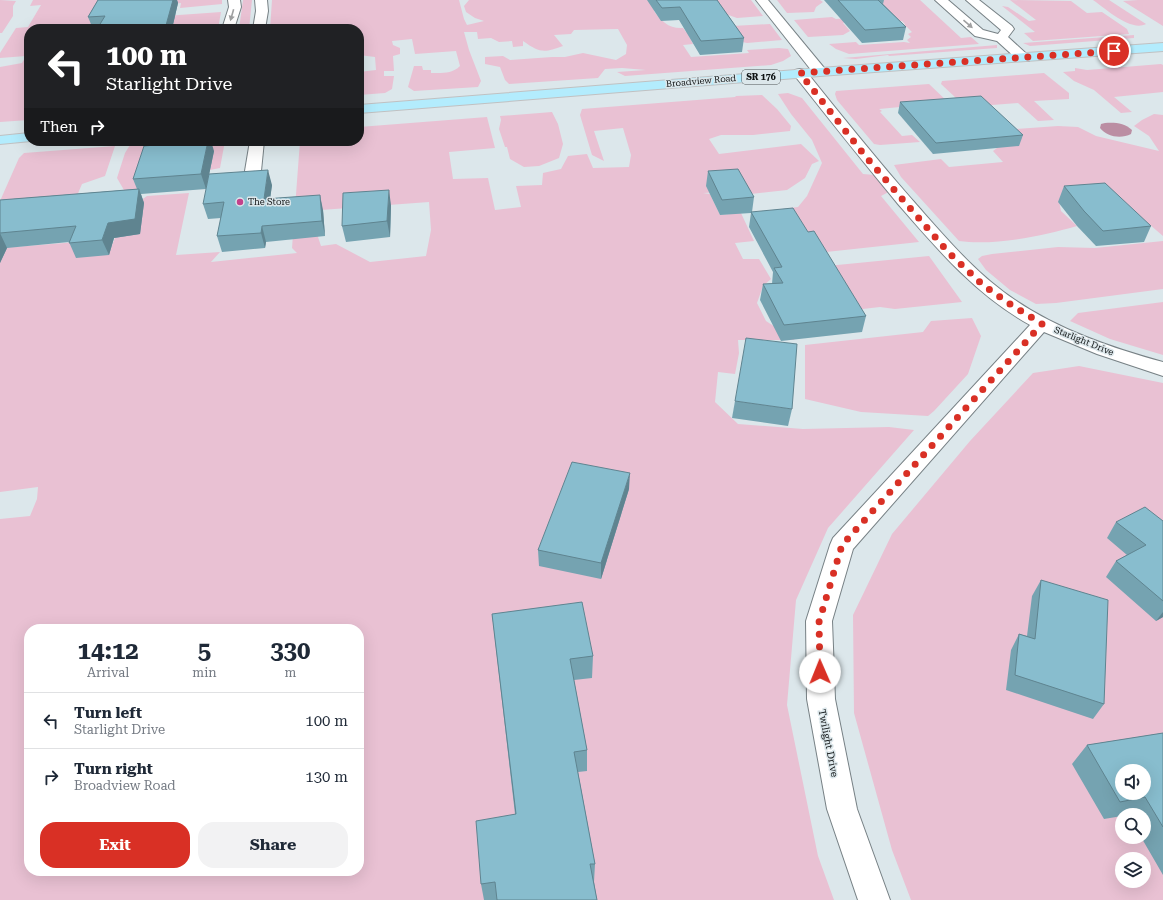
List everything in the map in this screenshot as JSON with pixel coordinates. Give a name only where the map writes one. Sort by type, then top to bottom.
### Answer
[{"type":"main road","name":"Broadview Road","points":[[364,109],[800,73],[1163,47]]},
{"type":"main road","points":[[0,140],[24,138]]},
{"type":"street","points":[[230,24],[235,6],[234,0]]},
{"type":"street","points":[[260,24],[262,11],[261,0]]},
{"type":"street","points":[[762,0],[820,72]]},
{"type":"street","points":[[941,0],[979,33],[1001,38],[1024,58]]},
{"type":"street","points":[[972,0],[1008,29],[1001,38]]},
{"type":"street","name":"Starlight Drive","points":[[800,73],[866,157],[948,252],[983,285],[1042,324],[1084,343],[1163,369]]},
{"type":"street","points":[[252,171],[256,146]]},
{"type":"street","name":"Twilight Drive","points":[[874,900],[842,809],[821,700],[819,622],[833,574],[842,545],[1042,324]]},
{"type":"shaded area","points":[[0,0],[16,1],[13,6],[13,16],[2,33],[0,33]]},
{"type":"shaded area","points":[[33,0],[146,0],[123,19],[221,12],[219,24],[30,24],[41,5],[30,6]]},
{"type":"shaded area","points":[[173,0],[222,0],[222,4],[180,8],[181,3],[172,4]]},
{"type":"shaded area","points":[[243,0],[252,0],[250,24],[240,24]]},
{"type":"shaded area","points":[[272,0],[459,0],[467,25],[484,21],[475,18],[466,12],[464,6],[469,0],[751,0],[763,16],[737,18],[717,11],[654,11],[666,24],[683,28],[686,32],[732,26],[770,24],[782,40],[747,43],[733,40],[689,36],[693,44],[683,45],[691,57],[749,53],[747,50],[779,48],[788,49],[791,56],[783,61],[771,65],[625,76],[617,72],[646,70],[622,68],[605,69],[598,78],[509,84],[505,80],[500,67],[485,64],[485,57],[503,56],[510,60],[565,57],[583,53],[616,60],[626,54],[627,45],[618,29],[574,30],[571,34],[554,35],[563,46],[546,51],[538,50],[523,41],[523,46],[513,47],[512,41],[499,42],[491,38],[478,39],[477,32],[464,32],[481,81],[478,87],[414,91],[408,87],[414,66],[422,66],[423,70],[431,70],[431,73],[439,73],[450,72],[460,66],[456,51],[415,54],[412,39],[392,41],[393,45],[400,48],[400,54],[393,56],[394,71],[384,71],[384,76],[394,76],[392,89],[385,93],[364,95],[364,71],[376,70],[375,57],[364,56],[364,24],[270,24]]},
{"type":"shaded area","points":[[777,0],[820,0],[823,2],[816,7],[814,12],[787,13]]},
{"type":"shaded area","points":[[878,0],[920,0],[961,38],[971,37],[979,44],[849,54],[836,49],[829,44],[856,42],[859,45],[904,42],[910,43],[907,40],[911,37],[908,34],[912,32],[904,26],[905,24],[902,21],[850,21],[843,23],[850,31],[843,35],[808,37],[794,20],[873,16]]},
{"type":"shaded area","points":[[1010,0],[1071,1],[1087,13],[1102,12],[1127,29],[1129,34],[1033,41],[1024,33],[1035,32],[1002,6],[1008,7],[1029,21],[1036,20]]},
{"type":"shaded area","points":[[1093,0],[1109,0],[1146,24],[1140,26],[1126,22]]},
{"type":"shaded area","points":[[1163,0],[1163,26],[1123,1]]},
{"type":"shaded area","points":[[24,27],[24,56],[0,58],[0,53],[16,28]]},
{"type":"shaded area","points":[[1134,35],[1134,38],[1030,46],[1023,43]]},
{"type":"shaded area","points":[[997,45],[997,48],[888,55],[856,59],[843,58]]},
{"type":"shaded area","points":[[24,60],[24,120],[0,122],[0,67],[22,63]]},
{"type":"shaded area","points":[[1163,65],[1163,92],[1114,97],[1132,112],[1121,113],[1094,90],[1074,81],[1063,72],[1075,71],[1075,68],[1087,70]]},
{"type":"shaded area","points":[[1044,73],[1069,93],[1069,99],[1034,101],[1054,120],[1038,121],[1018,103],[979,106],[971,112],[941,84],[942,81]]},
{"type":"shaded area","points":[[929,84],[951,105],[879,109],[902,136],[912,135],[920,142],[880,145],[874,144],[837,100],[835,94],[836,91]]},
{"type":"shaded area","points":[[788,93],[802,98],[863,174],[886,176],[898,187],[881,196],[919,242],[826,252],[751,213],[798,207],[807,196],[822,163],[812,140],[791,114],[778,94]]},
{"type":"shaded area","points":[[762,95],[777,109],[791,126],[790,131],[753,135],[721,135],[709,139],[719,154],[801,144],[819,161],[812,164],[805,178],[787,190],[742,195],[722,192],[703,193],[710,194],[720,215],[741,213],[754,241],[735,243],[743,259],[759,259],[771,279],[763,286],[757,303],[766,321],[795,340],[738,340],[739,353],[735,374],[718,372],[715,402],[738,424],[803,429],[889,427],[914,430],[828,528],[796,600],[787,705],[818,856],[834,900],[0,900],[0,519],[30,516],[37,499],[38,487],[0,492],[0,237],[14,247],[77,242],[108,255],[126,211],[147,196],[189,193],[176,255],[220,252],[211,262],[297,253],[292,248],[300,146],[364,146],[364,127],[487,117],[495,148],[449,152],[453,179],[488,178],[495,210],[521,207],[516,186],[542,185],[543,173],[561,169],[568,156],[587,154],[593,168],[629,167],[631,155],[623,128],[594,131],[604,161],[592,155],[580,115],[582,109]],"holes":[[[429,202],[431,230],[426,256],[370,262],[336,244],[321,246],[318,237],[321,210]]]},
{"type":"shaded area","points":[[552,112],[558,124],[563,144],[559,158],[539,166],[524,167],[510,159],[507,147],[505,147],[499,129],[501,120],[500,116]]},
{"type":"shaded area","points":[[1154,114],[1163,115],[1163,236],[1149,224],[1059,201],[1061,211],[1077,226],[1049,233],[1003,241],[959,241],[901,177],[894,165],[941,159],[949,167],[1003,162],[993,151],[997,148],[1003,130],[1058,126],[1078,127],[1096,136],[1159,151],[1149,136],[1134,126]]},
{"type":"shaded area","points":[[1101,124],[1123,124],[1132,130],[1131,134],[1119,137],[1110,135],[1100,128]]},
{"type":"shaded area","points":[[115,146],[105,176],[82,184],[76,198],[0,201],[19,158],[24,153]]},
{"type":"shaded area","points":[[129,146],[224,146],[220,168],[210,170],[213,152],[138,194],[128,197],[117,178],[125,153]]},
{"type":"shaded area","points":[[1163,241],[1163,289],[1056,303],[1036,304],[1010,290],[986,270],[978,259],[982,256],[992,254],[1058,247],[1095,248]]},
{"type":"shaded area","points":[[929,256],[962,302],[895,309],[880,307],[854,310],[827,266]]},
{"type":"shaded area","points":[[1163,302],[1163,355],[1110,339],[1070,321],[1078,313]]},
{"type":"shaded area","points":[[972,318],[981,336],[968,374],[928,416],[861,412],[805,399],[805,345],[923,332],[931,321]]},
{"type":"shaded area","points":[[1079,366],[1163,383],[1163,900],[911,900],[892,850],[854,713],[853,615],[892,534],[970,441],[1033,373]]},
{"type":"building","points":[[98,0],[173,0],[166,24],[100,24],[105,16],[88,17]]},
{"type":"building","points":[[656,0],[717,0],[744,38],[701,41],[680,7],[662,8]]},
{"type":"building","points":[[838,0],[878,0],[906,27],[865,30]]},
{"type":"building","points":[[981,96],[1023,135],[936,143],[900,102]]},
{"type":"building","points":[[144,146],[207,146],[201,174],[133,179]]},
{"type":"building","points":[[738,169],[754,197],[722,200],[708,171]]},
{"type":"building","points":[[268,170],[264,199],[320,195],[322,221],[262,226],[261,233],[217,236],[224,202],[203,204],[209,174]]},
{"type":"building","points":[[1105,183],[1151,226],[1103,231],[1084,211],[1064,186]]},
{"type":"building","points":[[139,189],[135,219],[108,223],[102,240],[69,243],[76,226],[0,233],[0,200]]},
{"type":"building","points":[[389,190],[387,221],[342,226],[343,193]]},
{"type":"building","points":[[793,208],[808,232],[814,231],[866,316],[784,325],[763,284],[783,283],[774,268],[782,267],[751,212]]},
{"type":"building","points":[[746,338],[797,344],[792,409],[735,401]]},
{"type":"building","points":[[572,462],[630,473],[601,563],[538,550]]},
{"type":"building","points":[[1145,507],[1163,521],[1163,601],[1116,561],[1146,545],[1116,522]]},
{"type":"building","points":[[1041,580],[1108,600],[1104,704],[1015,675],[1019,634],[1035,639]]},
{"type":"building","points":[[582,602],[593,656],[570,659],[587,750],[574,752],[595,864],[590,864],[597,900],[497,900],[495,882],[481,884],[476,821],[516,814],[492,614]]},
{"type":"building","points":[[1163,733],[1163,827],[1147,800],[1151,800],[1151,764],[1115,764],[1115,793],[1087,745]]},
{"type":"building","points":[[1119,800],[1130,800],[1120,802]]},
{"type":"place","name":"The Store","points":[[240,202]]},
{"type":"route","points":[[820,672],[819,622],[842,545],[1042,324],[983,285],[948,252],[866,157],[800,73],[1114,51]]}]
